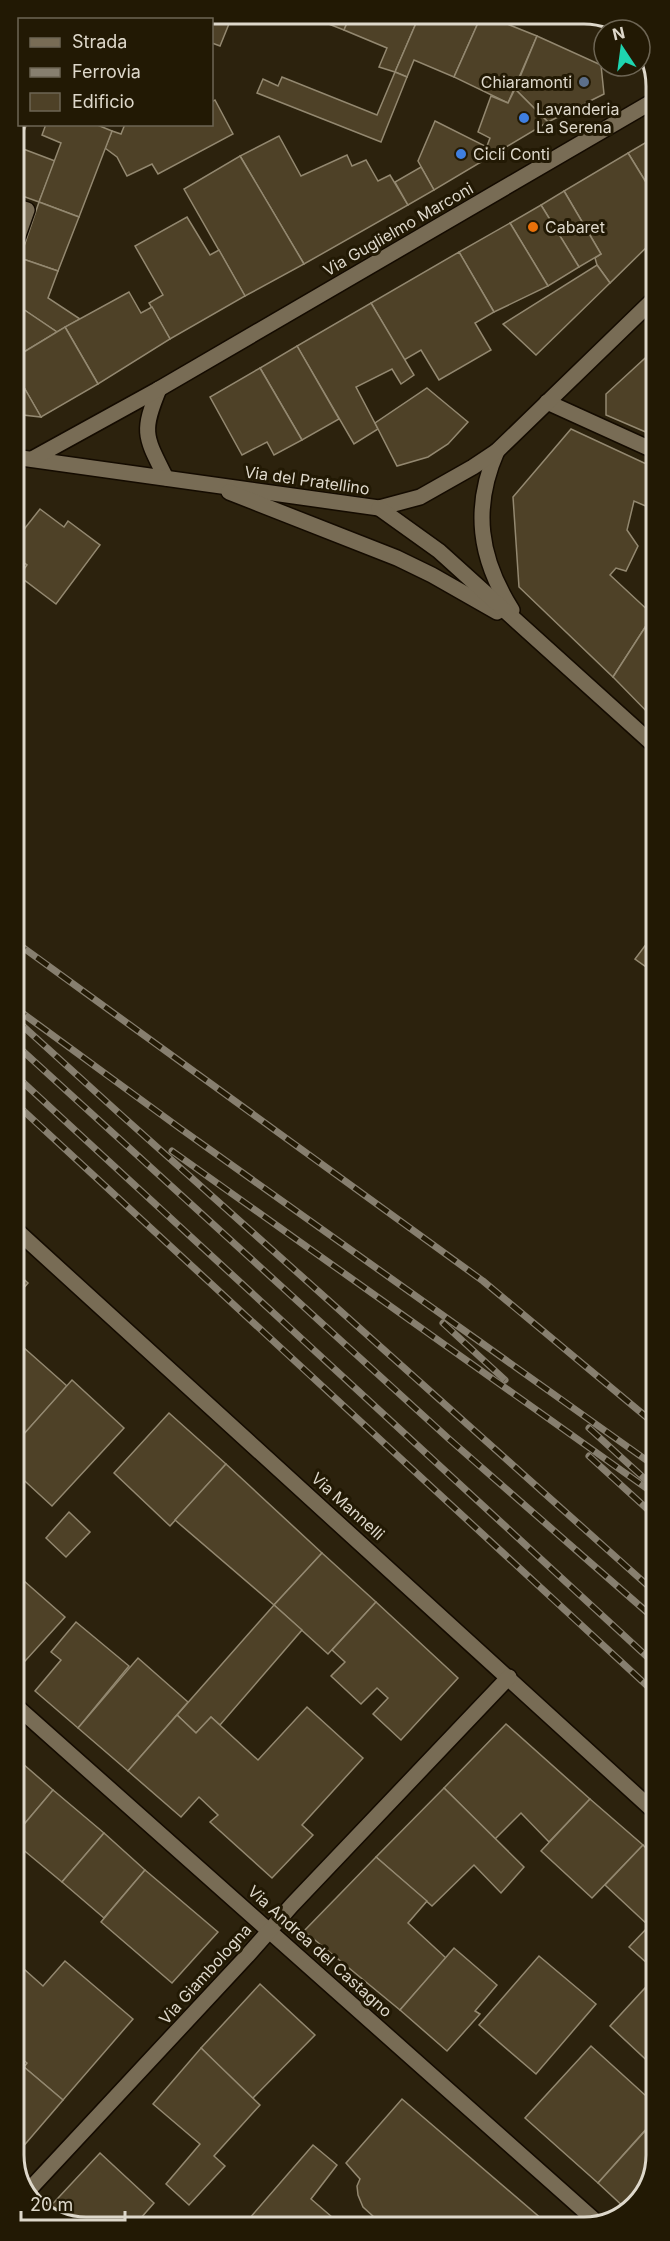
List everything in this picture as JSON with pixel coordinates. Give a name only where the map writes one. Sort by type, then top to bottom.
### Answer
[{"type":"street","name":"Via Guglielmo Marconi","points":[[32,459],[159,388],[646,105]]},
{"type":"street","name":"Via del Pratellino","points":[[24,458],[379,508],[420,497],[497,451],[646,307]]},
{"type":"street","points":[[159,388],[149,413],[146,432],[148,443],[166,478]]},
{"type":"street","points":[[547,402],[646,447]]},
{"type":"street","name":"Via del Pratellino","points":[[497,451],[485,482],[481,517],[484,542],[494,578],[521,626]]},
{"type":"street","name":"Via del Pratellino","points":[[206,483],[270,510],[370,547],[432,575],[521,626]]},
{"type":"street","points":[[379,508],[439,551],[646,738]]},
{"type":"street","name":"Via Mannelli","points":[[24,1237],[646,1803]]},
{"type":"street","name":"Via Giambologna","points":[[33,2186],[269,1930],[509,1677]]},
{"type":"street","name":"Via Andrea del Castagno","points":[[24,1713],[590,2216]]},
{"type":"building","points":[[213,24],[229,24],[220,46],[213,43]]},
{"type":"building","points":[[329,24],[347,24],[344,30]]},
{"type":"building","points":[[347,24],[416,24],[395,72],[379,67],[387,48],[344,30]]},
{"type":"building","points":[[416,24],[478,24],[454,77],[414,60],[407,77],[395,72]]},
{"type":"building","points":[[478,24],[507,24],[537,36],[508,103],[454,77]]},
{"type":"building","points":[[537,36],[592,61],[592,78],[602,78],[604,94],[548,122],[515,89]]},
{"type":"building","points":[[395,72],[407,77],[381,142],[257,93],[263,79],[278,86],[282,77],[377,115]]},
{"type":"building","points":[[515,89],[548,122],[481,162],[490,138],[478,132],[491,96],[508,103]]},
{"type":"building","points":[[215,100],[233,134],[158,174],[152,164],[127,176],[117,157],[105,148],[112,131],[121,134],[124,126],[213,126],[213,101]]},
{"type":"building","points":[[435,121],[487,147],[481,162],[434,190],[418,161]]},
{"type":"building","points":[[45,126],[100,126],[112,131],[79,217],[39,202],[61,143],[42,135]]},
{"type":"building","points":[[279,136],[301,176],[347,155],[352,166],[366,160],[378,181],[390,175],[408,205],[304,264],[240,156]]},
{"type":"building","points":[[646,142],[646,182],[628,153]]},
{"type":"building","points":[[24,149],[55,161],[39,202],[24,197]]},
{"type":"building","points":[[628,153],[646,182],[646,248],[610,283],[597,265],[595,258],[601,254],[564,191]]},
{"type":"building","points":[[240,156],[304,264],[245,296],[184,189]]},
{"type":"building","points":[[421,167],[434,190],[408,205],[395,182]]},
{"type":"building","points":[[564,191],[601,254],[579,267],[541,205]]},
{"type":"building","points":[[39,202],[79,217],[58,271],[24,259],[24,246]]},
{"type":"building","points":[[541,205],[579,267],[548,286],[510,223]]},
{"type":"building","points":[[187,217],[210,255],[219,250],[245,296],[170,339],[149,303],[163,295],[135,246]]},
{"type":"building","points":[[510,223],[548,286],[494,312],[459,252]]},
{"type":"building","points":[[459,252],[494,312],[475,323],[491,350],[439,380],[421,350],[404,360],[371,303]]},
{"type":"building","points":[[24,259],[58,271],[48,298],[80,319],[57,332],[24,310]]},
{"type":"building","points":[[597,265],[610,283],[536,355],[503,324]]},
{"type":"building","points":[[129,292],[141,313],[152,307],[170,339],[98,384],[65,327]]},
{"type":"building","points":[[371,303],[414,375],[401,384],[392,369],[356,387],[378,429],[354,444],[297,346]]},
{"type":"building","points":[[24,310],[57,332],[24,352]]},
{"type":"building","points":[[65,327],[98,384],[41,417],[24,387],[24,352]]},
{"type":"building","points":[[297,346],[339,419],[302,440],[260,368]]},
{"type":"building","points":[[646,357],[646,432],[606,415],[606,394]]},
{"type":"building","points":[[260,368],[302,440],[274,455],[267,442],[242,455],[210,397]]},
{"type":"building","points":[[24,387],[41,417],[24,415]]},
{"type":"building","points":[[427,388],[468,422],[448,444],[428,457],[397,466],[375,423]]},
{"type":"building","points":[[571,429],[646,464],[646,506],[634,501],[627,530],[638,546],[626,571],[616,568],[610,575],[646,608],[646,626],[613,677],[519,587],[513,497]]},
{"type":"building","points":[[40,509],[64,527],[68,521],[100,545],[56,604],[24,580],[24,569],[27,565],[24,563],[24,529]]},
{"type":"building","points":[[646,626],[646,711],[613,677]]},
{"type":"building","points":[[646,944],[646,967],[635,959]]},
{"type":"building","points":[[24,1348],[67,1386],[24,1434]]},
{"type":"building","points":[[72,1380],[124,1428],[52,1506],[24,1480],[24,1434]]},
{"type":"building","points":[[169,1413],[226,1464],[170,1526],[114,1473]]},
{"type":"building","points":[[226,1464],[322,1553],[274,1605],[175,1520]]},
{"type":"building","points":[[69,1512],[90,1532],[66,1557],[46,1538]]},
{"type":"building","points":[[322,1553],[376,1602],[328,1654],[274,1605]]},
{"type":"building","points":[[24,1581],[65,1617],[24,1662]]},
{"type":"building","points":[[376,1602],[458,1678],[401,1740],[373,1714],[388,1698],[377,1688],[361,1704],[331,1676],[345,1662],[332,1650]]},
{"type":"building","points":[[274,1605],[302,1630],[220,1725],[211,1717],[196,1733],[177,1715]]},
{"type":"building","points":[[76,1622],[129,1666],[78,1728],[35,1691],[61,1660],[51,1652]]},
{"type":"building","points":[[138,1658],[188,1702],[128,1771],[78,1728]]},
{"type":"building","points":[[307,1707],[363,1758],[302,1825],[313,1835],[272,1878],[210,1822],[218,1815],[199,1797],[181,1817],[128,1771],[177,1715],[196,1733],[211,1717],[258,1760]]},
{"type":"building","points":[[506,1724],[590,1799],[549,1842],[521,1813],[495,1839],[444,1788]]},
{"type":"building","points":[[24,1765],[53,1790],[24,1824]]},
{"type":"building","points":[[444,1788],[524,1867],[501,1893],[474,1865],[432,1906],[376,1857]]},
{"type":"building","points":[[53,1790],[104,1833],[62,1882],[24,1850],[24,1824]]},
{"type":"building","points":[[590,1799],[643,1845],[592,1898],[541,1851]]},
{"type":"building","points":[[104,1833],[145,1870],[104,1918],[62,1882]]},
{"type":"building","points":[[643,1845],[646,1848],[646,1923],[605,1885]]},
{"type":"building","points":[[376,1857],[427,1901],[408,1923],[446,1958],[400,2010],[304,1931]]},
{"type":"building","points":[[145,1870],[218,1932],[172,1983],[101,1922]]},
{"type":"building","points":[[646,1929],[646,1962],[629,1947]]},
{"type":"building","points":[[454,1948],[497,1985],[475,2011],[480,2014],[447,2051],[400,2010]]},
{"type":"building","points":[[539,1956],[596,2004],[536,2074],[479,2025]]},
{"type":"building","points":[[65,1961],[133,2019],[63,2100],[24,2067],[27,2063],[24,2060],[24,1969],[43,1986]]},
{"type":"building","points":[[260,1984],[315,2035],[252,2099],[201,2048]]},
{"type":"building","points":[[646,1987],[646,2060],[610,2026]]},
{"type":"building","points":[[591,2046],[646,2096],[646,2129],[598,2183],[525,2118]]},
{"type":"building","points":[[201,2048],[260,2105],[214,2156],[225,2166],[189,2205],[166,2184],[200,2144],[153,2104]]},
{"type":"building","points":[[24,2067],[63,2100],[24,2146]]},
{"type":"building","points":[[402,2099],[540,2217],[374,2217],[363,2207],[357,2186],[360,2179],[346,2163]]},
{"type":"building","points":[[646,2130],[643,2175],[628,2199],[621,2204],[598,2183]]},
{"type":"building","points":[[313,2145],[337,2165],[311,2199],[332,2217],[251,2217]]},
{"type":"building","points":[[100,2153],[154,2203],[142,2217],[82,2217],[66,2214],[51,2206]]},
{"type":"railway","points":[[24,948],[483,1281],[646,1417]]},
{"type":"railway","points":[[24,1014],[181,1129],[646,1460]]},
{"type":"railway","points":[[24,1027],[646,1584]]},
{"type":"railway","points":[[24,1052],[449,1439],[646,1611]]},
{"type":"railway","points":[[24,1083],[646,1656]]},
{"type":"railway","points":[[24,1111],[646,1685]]},
{"type":"railway","points":[[172,1151],[646,1488]]},
{"type":"railway","points":[[443,1323],[505,1380]]},
{"type":"railway","points":[[589,1428],[646,1480]]},
{"type":"railway","points":[[589,1456],[646,1508]]},
{"type":"place","name":"Chiaramonti","points":[[584,82]]},
{"type":"place","name":"Lavanderia La Serena","points":[[524,118]]},
{"type":"place","name":"Cicli Conti","points":[[461,154]]},
{"type":"place","name":"Cabaret","points":[[533,227]]}]
